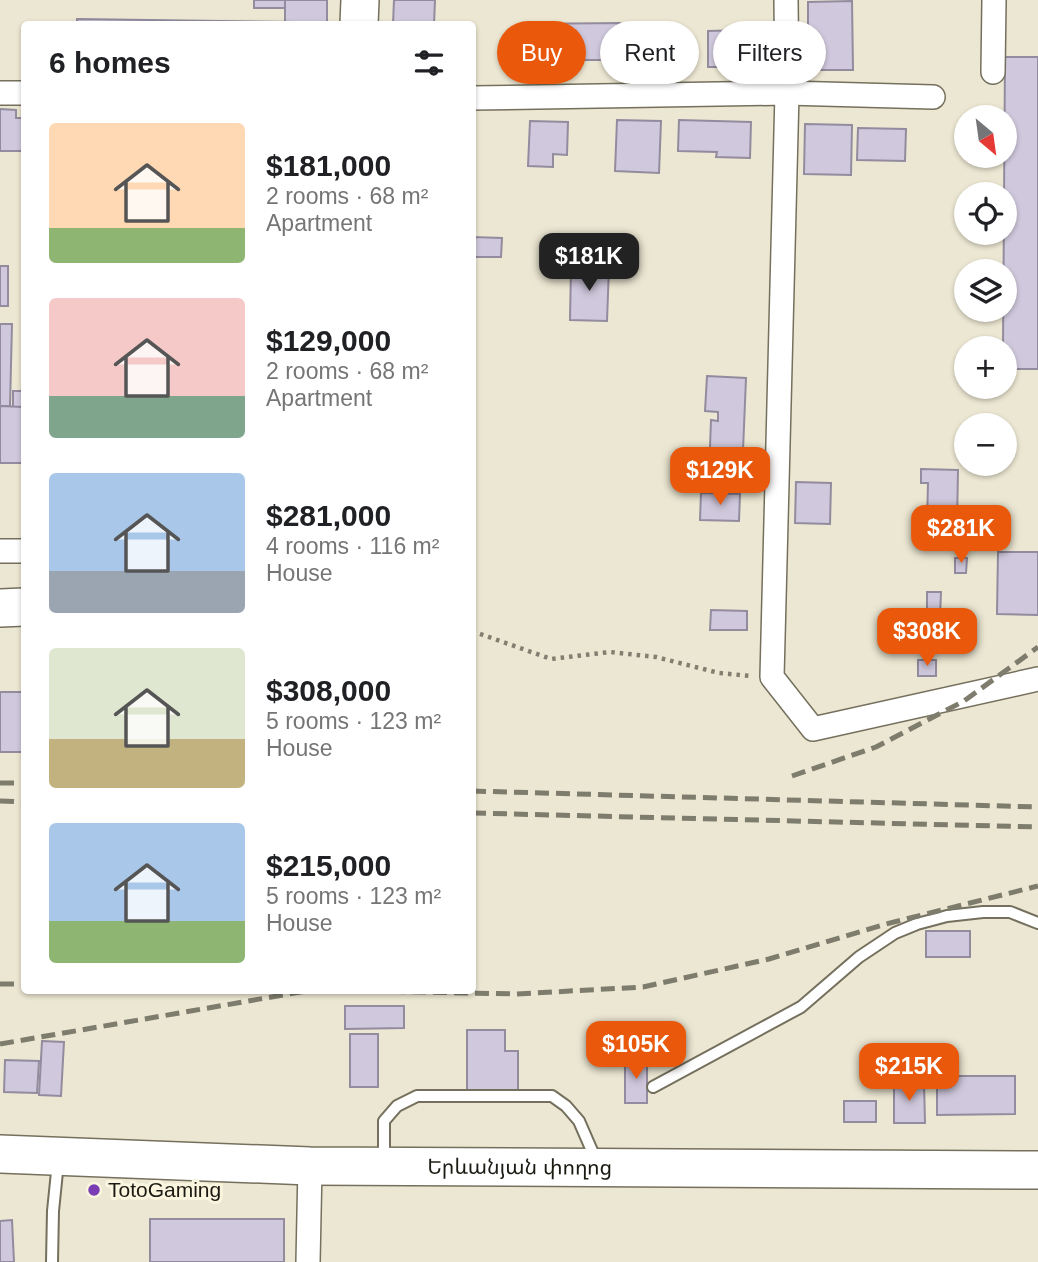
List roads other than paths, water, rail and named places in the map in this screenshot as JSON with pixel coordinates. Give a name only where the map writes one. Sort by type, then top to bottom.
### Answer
[{"type":"highway","points":[[359,21],[360,0]]},
{"type":"highway","points":[[0,608],[21,607]]},
{"type":"highway","name":"Երևանյան փողոց","points":[[0,1154],[310,1166],[1038,1170]]},
{"type":"street","points":[[786,0],[787,93],[772,677],[813,729],[1038,679]]},
{"type":"street","points":[[993,72],[994,0]]},
{"type":"street","points":[[0,93],[21,93]]},
{"type":"street","points":[[476,98],[787,93],[933,97]]},
{"type":"street","points":[[0,551],[21,551]]},
{"type":"street","points":[[308,1262],[310,1166]]},
{"type":"lane","points":[[653,1087],[801,1007],[859,957],[906,928],[947,916],[983,912],[1010,912],[1038,923]]},
{"type":"lane","points":[[385,1166],[384,1121],[397,1106],[417,1096],[552,1096],[566,1106],[579,1121],[600,1168]]},
{"type":"lane","points":[[52,1262],[53,1211],[59,1156]]},
{"type":"railway","points":[[792,776],[876,747],[964,701],[1038,647]]},
{"type":"railway","points":[[0,783],[21,783]]},
{"type":"railway","points":[[476,791],[1038,807]]},
{"type":"railway","points":[[0,801],[21,802]]},
{"type":"railway","points":[[476,813],[1038,827]]},
{"type":"railway","points":[[476,993],[516,994],[643,987],[769,959],[886,924],[1038,886]]},
{"type":"railway","points":[[0,984],[21,984]]},
{"type":"railway","points":[[0,1044],[289,994]]},
{"type":"place","name":"TotoGaming","points":[[94,1190]]}]
